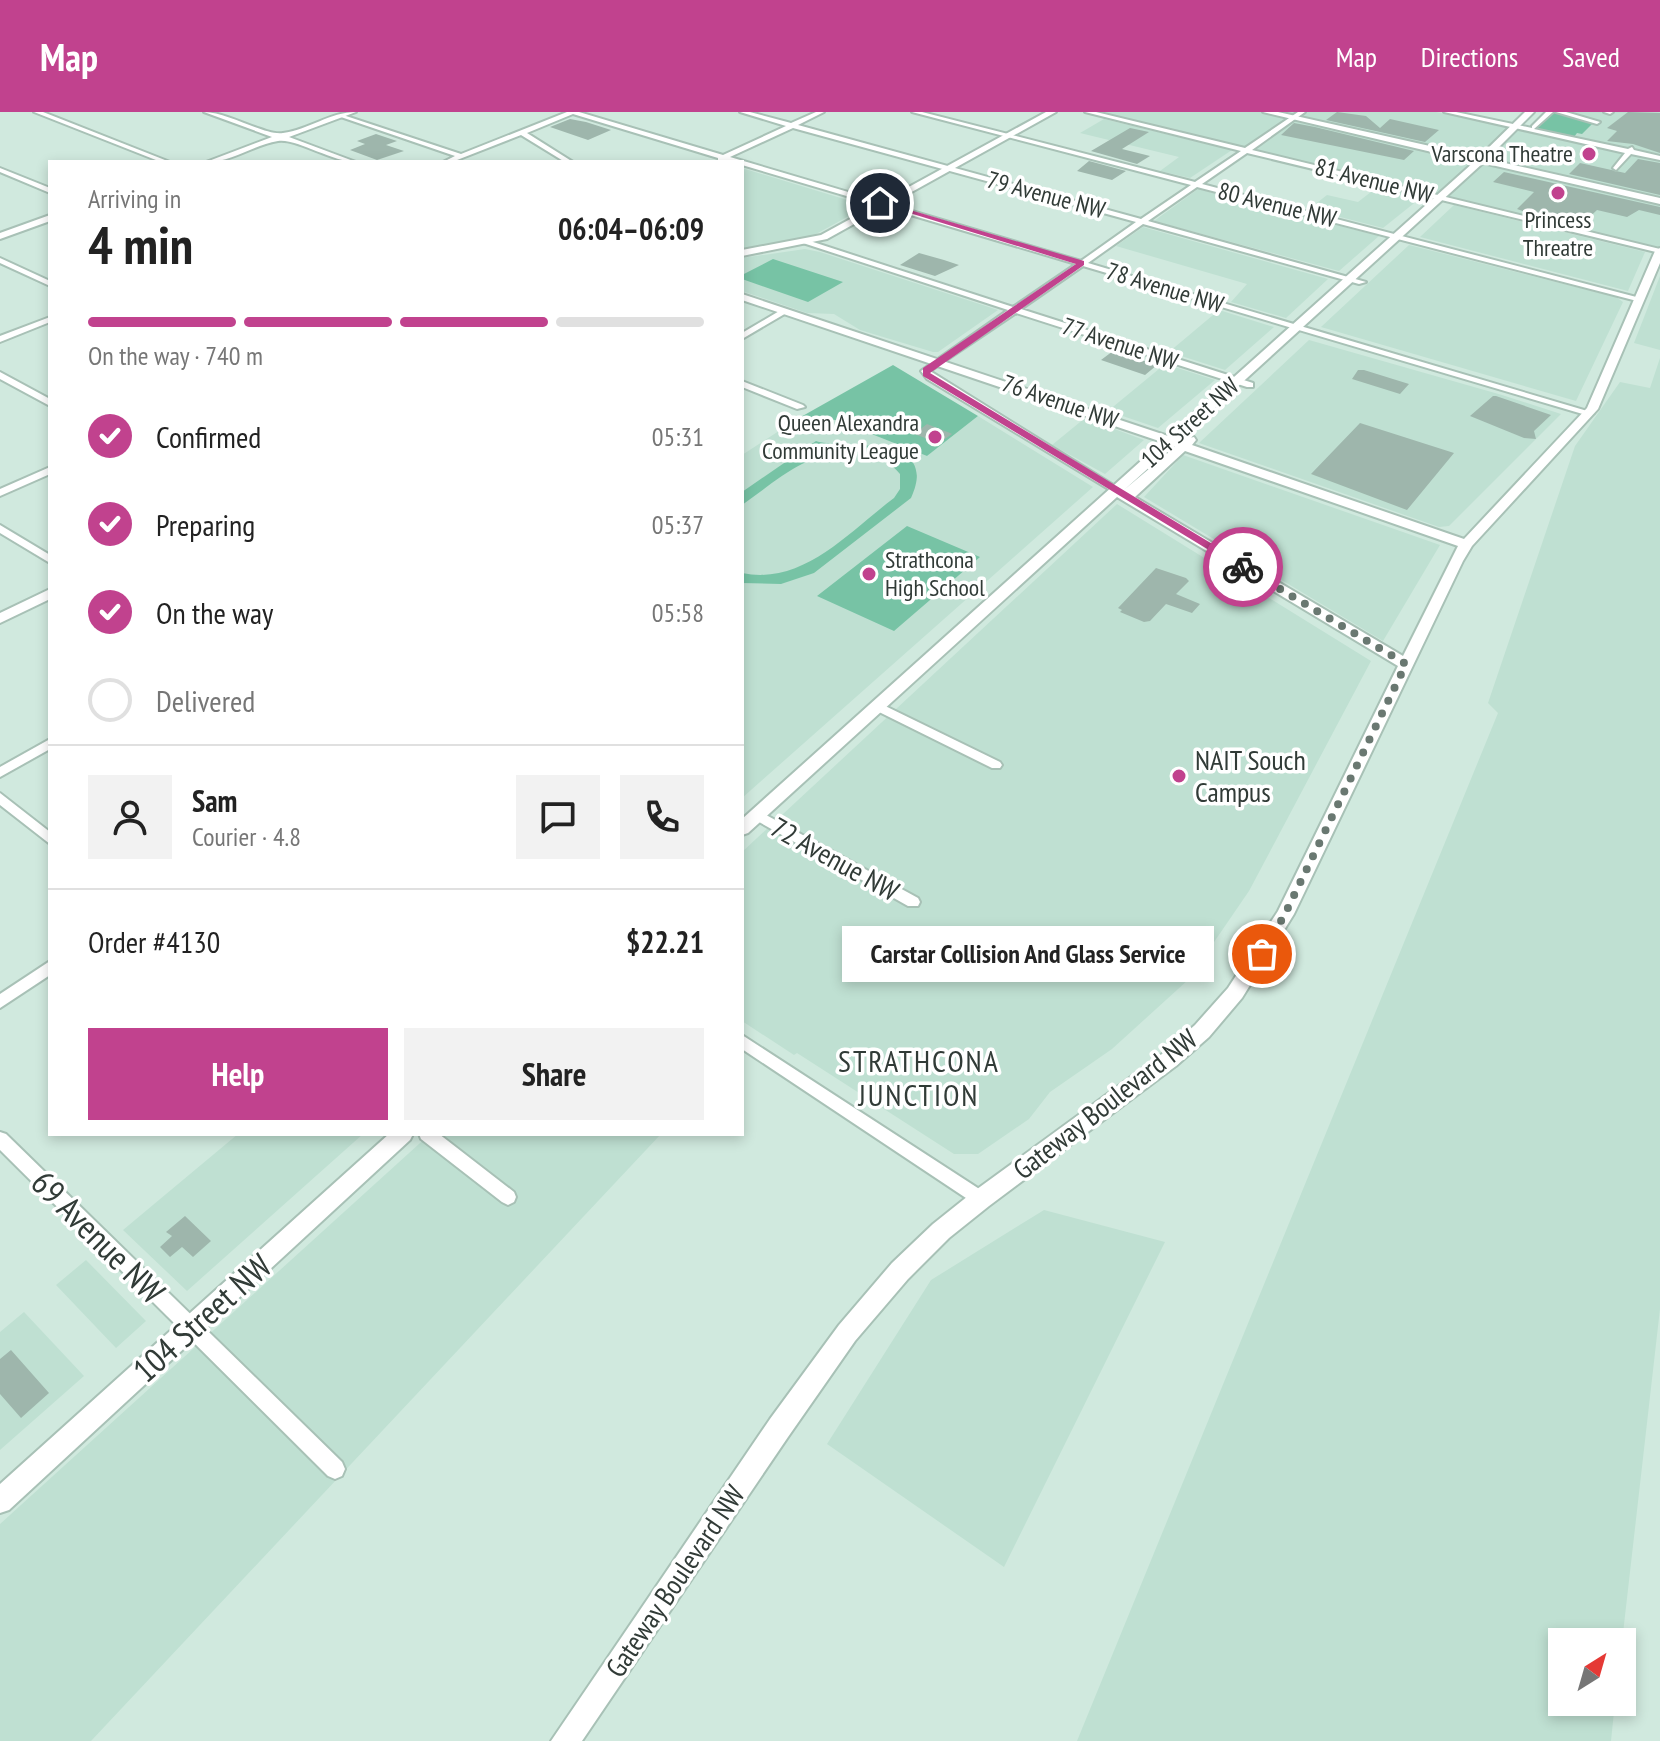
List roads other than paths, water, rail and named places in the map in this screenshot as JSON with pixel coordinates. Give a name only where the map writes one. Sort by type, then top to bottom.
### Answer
[{"type":"main road","points":[[208,112],[346,160]]},
{"type":"main road","points":[[216,160],[352,112]]},
{"type":"main road","points":[[744,253],[807,243],[824,237],[1052,112]]},
{"type":"main road","points":[[1267,112],[1660,201]]},
{"type":"main road","name":"104 Street NW","points":[[1243,383],[1310,331],[1408,239],[1530,112]]},
{"type":"main road","name":"104 Street NW","points":[[1484,161],[1548,112]]},
{"type":"main road","name":"104 Street NW","points":[[744,827],[877,706],[1178,443],[1348,279],[1396,236],[1445,199]]},
{"type":"main road","points":[[0,236],[48,219]]},
{"type":"main road","name":"Gateway Boulevard NW","points":[[565,1741],[847,1333],[900,1271],[941,1231],[981,1199],[1169,1060],[1202,1031],[1235,993],[1285,914],[1466,544],[1589,413],[1660,251]]},
{"type":"main road","name":"76 Avenue NW","points":[[744,298],[939,361],[1466,544]]},
{"type":"main road","points":[[1121,494],[1406,664]]},
{"type":"main road","points":[[0,619],[48,594]]},
{"type":"main road","name":"104 Street NW","points":[[0,1501],[401,1136]]},
{"type":"street","points":[[37,112],[162,160]]},
{"type":"street","points":[[451,160],[572,112]]},
{"type":"street","name":"78 Avenue NW","points":[[572,112],[734,160]]},
{"type":"street","name":"79 Avenue NW","points":[[743,112],[1362,282]]},
{"type":"street","points":[[716,160],[821,112]]},
{"type":"street","name":"80 Avenue NW","points":[[915,112],[1640,299]]},
{"type":"street","name":"81 Avenue NW","points":[[1088,112],[1660,251]]},
{"type":"street","points":[[1121,494],[930,377],[925,371],[1302,112]]},
{"type":"street","points":[[1447,112],[1660,156]]},
{"type":"street","points":[[1548,112],[1534,127],[1631,150]]},
{"type":"street","points":[[1559,112],[1597,122]]},
{"type":"street","points":[[341,116],[462,156]]},
{"type":"street","points":[[521,132],[567,160]]},
{"type":"street","points":[[1616,168],[1631,150]]},
{"type":"street","name":"78 Avenue NW","points":[[744,163],[1589,413]]},
{"type":"street","points":[[0,170],[48,190]]},
{"type":"street","name":"77 Avenue NW","points":[[807,243],[1243,383]]},
{"type":"street","points":[[0,260],[48,283]]},
{"type":"street","points":[[744,335],[784,312]]},
{"type":"street","points":[[0,339],[48,320]]},
{"type":"street","points":[[0,375],[48,402]]},
{"type":"street","points":[[744,385],[800,407]]},
{"type":"street","points":[[0,493],[48,471]]},
{"type":"street","points":[[0,528],[48,559]]},
{"type":"street","points":[[877,706],[996,765]]},
{"type":"street","points":[[0,773],[48,744]]},
{"type":"street","points":[[0,798],[48,837]]},
{"type":"street","name":"72 Avenue NW","points":[[757,815],[913,902]]},
{"type":"street","points":[[0,1002],[48,968]]},
{"type":"street","points":[[744,1042],[981,1199]]},
{"type":"street","points":[[430,1136],[508,1197]]},
{"type":"street","name":"69 Avenue NW","points":[[0,1139],[335,1469]]},
{"type":"place","name":"Varscona Theatre","points":[[1589,154]]},
{"type":"place","name":"Princess Threatre","points":[[1558,193]]},
{"type":"place","name":"Queen Alexandra Community League","points":[[935,437]]},
{"type":"place","name":"Strathcona High School","points":[[869,574]]},
{"type":"place","name":"NAIT Souch Campus","points":[[1179,776]]},
{"type":"place","name":"Carstar Collision And Glass Service","points":[[1262,954]]},
{"type":"district","name":"STRATHCONA JUNCTION","points":[[919,1079]]}]
